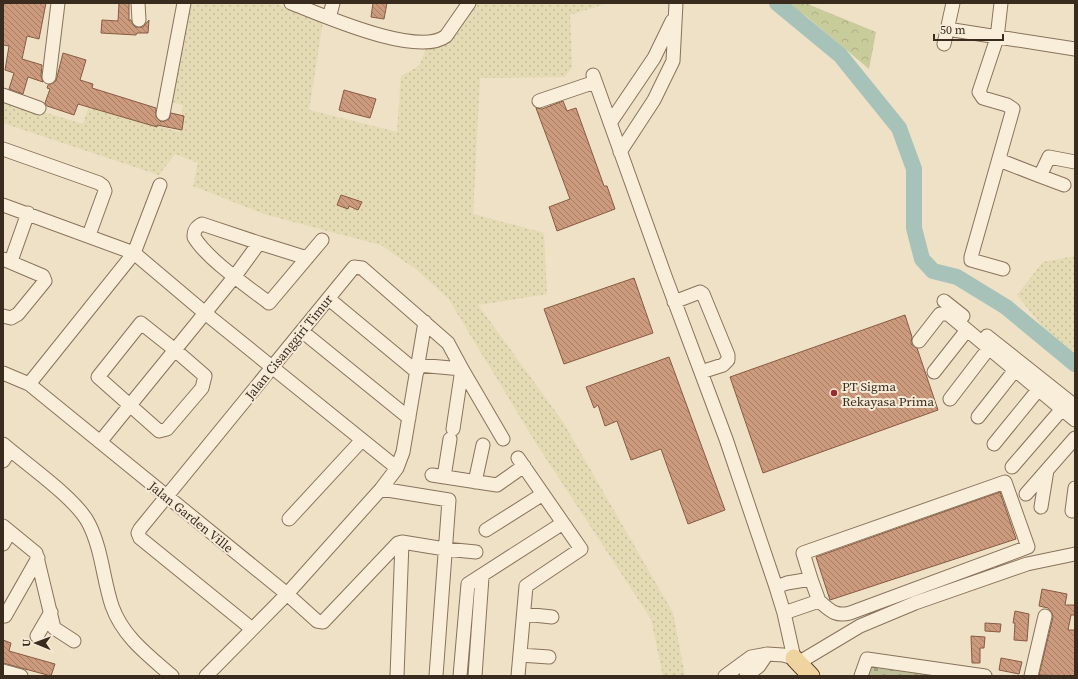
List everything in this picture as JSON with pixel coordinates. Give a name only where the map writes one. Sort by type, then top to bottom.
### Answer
[{"type":"main road","points":[[796,660],[812,676]]},
{"type":"street","points":[[49,77],[58,3]]},
{"type":"street","points":[[138,3],[138,20]]},
{"type":"street","points":[[163,114],[184,3]]},
{"type":"street","points":[[329,18],[333,3]]},
{"type":"street","points":[[295,4],[329,18],[398,39],[430,42],[438,41],[446,36],[468,3]]},
{"type":"street","points":[[944,44],[953,3]]},
{"type":"street","points":[[1001,3],[997,38],[979,92],[983,98],[1007,105],[1013,109],[971,260],[1003,269]]},
{"type":"street","points":[[610,123],[654,58],[675,10]]},
{"type":"street","points":[[620,152],[654,100],[673,61],[675,10]]},
{"type":"street","points":[[947,29],[1075,49]]},
{"type":"street","points":[[539,101],[594,78],[674,302],[726,439],[784,612],[796,660]]},
{"type":"street","points":[[3,95],[39,108]]},
{"type":"street","points":[[3,149],[99,183],[103,186],[105,191],[89,235]]},
{"type":"street","points":[[1040,176],[1049,157],[1075,162]]},
{"type":"street","points":[[999,160],[1064,185]]},
{"type":"street","points":[[29,384],[134,253],[160,185]]},
{"type":"street","points":[[3,205],[89,235],[134,253],[272,368],[398,468]]},
{"type":"street","points":[[3,316],[11,318],[18,314],[45,281],[43,276],[7,260],[28,214]]},
{"type":"street","points":[[307,258],[202,224],[194,230],[194,237],[201,248],[269,303],[307,258],[322,240]]},
{"type":"street","points":[[100,442],[235,276],[259,243]]},
{"type":"street","name":"Jalan Cisanggiri Timur","points":[[252,629],[140,538],[138,533],[140,529],[303,332],[352,270],[358,266],[425,322]]},
{"type":"street","points":[[674,302],[700,292],[703,294],[728,355],[728,360],[724,365],[701,372]]},
{"type":"street","points":[[329,299],[418,368],[462,369]]},
{"type":"street","points":[[944,301],[1075,406]]},
{"type":"street","points":[[919,341],[940,314],[948,314],[1075,420]]},
{"type":"street","points":[[206,676],[287,594],[398,468],[403,452],[425,322]]},
{"type":"street","points":[[425,322],[448,343],[503,439]]},
{"type":"street","points":[[143,323],[175,350],[204,376],[205,380],[202,388],[167,429],[159,431],[130,407],[98,377],[139,324],[143,323]]},
{"type":"street","points":[[934,372],[967,330]]},
{"type":"street","points":[[303,332],[409,418]]},
{"type":"street","points":[[950,399],[989,348]]},
{"type":"street","points":[[462,369],[452,434],[438,476],[497,485],[521,462],[581,549],[526,586],[518,676]]},
{"type":"street","points":[[978,417],[1014,370]]},
{"type":"street","name":"Jalan Garden Ville","points":[[3,373],[29,384],[287,594],[317,621],[326,621],[394,546],[402,542]]},
{"type":"street","points":[[994,444],[1038,390]]},
{"type":"street","points":[[1012,467],[1062,409]]},
{"type":"street","points":[[1026,494],[1075,438]]},
{"type":"street","points":[[289,519],[362,440]]},
{"type":"street","points":[[476,482],[483,445]]},
{"type":"street","points":[[3,461],[6,447],[78,508],[89,524],[97,544],[112,606],[122,626],[135,644],[172,676]]},
{"type":"street","points":[[1041,508],[1048,470]]},
{"type":"street","points":[[1005,482],[1028,547],[850,613],[838,615],[834,614],[819,601],[803,553],[1005,482]]},
{"type":"street","points":[[1072,511],[1075,488]]},
{"type":"street","points":[[381,489],[449,500],[436,676]]},
{"type":"street","points":[[486,530],[543,494]]},
{"type":"street","points":[[460,676],[468,584],[482,577],[563,523]]},
{"type":"street","points":[[3,544],[7,529],[36,554],[54,628],[74,641]]},
{"type":"street","points":[[397,676],[402,542],[476,552]]},
{"type":"street","points":[[796,660],[860,626],[915,603],[1027,564],[1075,554]]},
{"type":"street","points":[[6,616],[38,558]]},
{"type":"street","points":[[474,676],[482,577]]},
{"type":"street","points":[[776,587],[787,583],[811,579]]},
{"type":"street","points":[[784,612],[819,601]]},
{"type":"street","points":[[37,636],[51,612]]},
{"type":"street","points":[[524,614],[552,617]]},
{"type":"street","points":[[1031,676],[1045,616]]},
{"type":"street","points":[[726,676],[751,657],[767,654],[783,654],[796,660]]},
{"type":"street","points":[[746,676],[759,666],[767,654]]},
{"type":"street","points":[[520,655],[549,657]]},
{"type":"street","points":[[861,676],[867,659],[985,676]]},
{"type":"street","points":[[3,671],[21,676]]},
{"type":"shaded area","points":[[188,3],[275,3],[323,21],[309,110],[397,132],[401,76],[419,66],[427,47],[471,3],[608,3],[570,15],[572,67],[565,77],[480,78],[473,214],[544,233],[547,294],[478,305],[563,422],[673,613],[685,676],[663,676],[651,619],[534,440],[448,298],[417,270],[381,245],[267,215],[193,186],[198,163],[175,154],[159,175],[3,123],[3,100],[83,124],[89,106],[179,132],[183,105],[172,102]]},
{"type":"shaded area","points":[[1075,256],[1075,353],[1042,326],[1017,295],[1043,262]]},
{"type":"green space","points":[[786,3],[810,3],[810,5],[876,32],[869,69],[806,16]]},
{"type":"green space","points":[[866,653],[946,676],[859,676]]},
{"type":"building","points":[[3,3],[46,3],[39,39],[27,36],[22,59],[42,65],[41,76],[43,82],[28,77],[23,94],[9,89],[14,73],[5,70],[9,46],[3,45]]},
{"type":"building","points":[[119,3],[129,3],[129,20],[131,20],[135,27],[143,27],[149,20],[148,33],[137,33],[136,35],[101,33],[102,20],[118,21]]},
{"type":"building","points":[[373,3],[387,3],[384,19],[371,17]]},
{"type":"building","points":[[63,53],[86,60],[80,80],[93,84],[92,88],[156,108],[156,117],[161,122],[169,119],[171,113],[184,116],[182,130],[157,125],[157,127],[78,104],[74,115],[47,106],[45,103],[50,89],[47,88],[48,85],[56,81]]},
{"type":"building","points":[[344,90],[376,99],[370,118],[339,110]]},
{"type":"building","points":[[563,101],[567,111],[576,108],[604,186],[607,186],[615,209],[557,231],[549,207],[570,199],[536,108],[542,109]]},
{"type":"building","points":[[341,195],[362,202],[358,210],[349,206],[348,209],[337,205]]},
{"type":"building","points":[[634,278],[653,333],[564,364],[544,309]]},
{"type":"building","name":"PT Sigma Rekayasa Prima","points":[[905,315],[912,337],[911,344],[917,348],[938,410],[763,473],[730,377]]},
{"type":"building","points":[[669,357],[725,510],[688,524],[661,449],[631,460],[617,421],[605,426],[598,405],[594,408],[586,387]]},
{"type":"building","points":[[1000,492],[1016,539],[830,600],[816,557]]},
{"type":"building","points":[[1042,589],[1067,594],[1065,605],[1075,605],[1075,615],[1071,615],[1068,630],[1075,630],[1075,676],[1039,675],[1053,617],[1048,608],[1039,606]]},
{"type":"building","points":[[1015,611],[1029,614],[1027,641],[1014,640],[1015,623],[1013,623]]},
{"type":"building","points":[[985,623],[1001,624],[1000,632],[985,631]]},
{"type":"building","points":[[971,636],[985,637],[984,648],[980,648],[980,663],[972,663]]},
{"type":"building","points":[[3,640],[11,643],[9,651],[55,664],[51,676],[3,663]]},
{"type":"building","points":[[1001,658],[1022,662],[1019,674],[999,670]]},
{"type":"waterway","points":[[777,3],[840,55],[899,128],[914,169],[914,228],[922,259],[933,271],[957,277],[1006,307],[1075,364]]},
{"type":"place","name":"PT Sigma Rekayasa Prima","points":[[834,393]]}]
